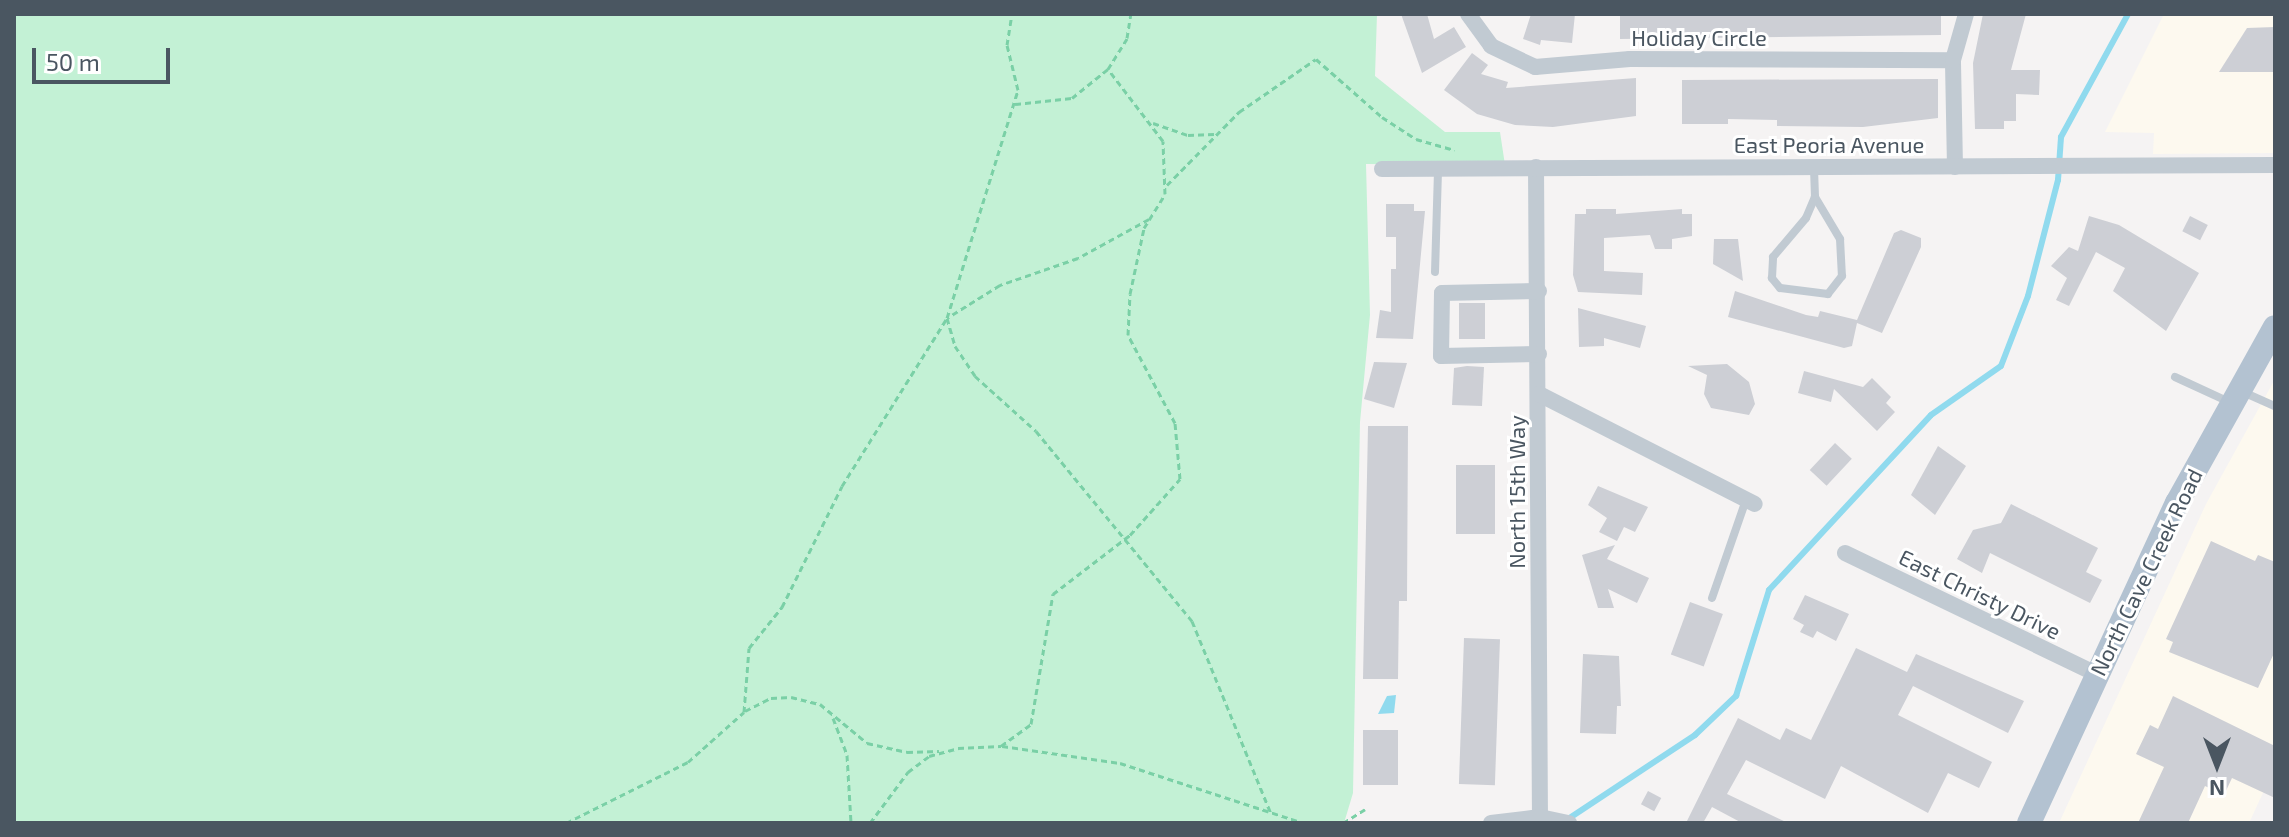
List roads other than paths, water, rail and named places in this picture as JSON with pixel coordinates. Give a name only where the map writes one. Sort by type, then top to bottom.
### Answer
[{"type":"main road","name":"North Cave Creek Road","points":[[2029,823],[2096,674],[2234,397],[2271,343]]},
{"type":"street","name":"Holiday Circle","points":[[1468,14],[1491,46],[1535,67],[1630,59],[1953,60]]},
{"type":"street","points":[[1955,167],[1953,60],[1966,14]]},
{"type":"street","name":"East Peoria Avenue","points":[[1382,169],[2275,165]]},
{"type":"street","name":"North 15th Way","points":[[1536,167],[1540,817]]},
{"type":"street","points":[[1539,291],[1442,293],[1441,356],[1539,354]]},
{"type":"street","points":[[1539,394],[1751,502]]},
{"type":"street","name":"East Christy Drive","points":[[1845,553],[2096,674]]},
{"type":"street","points":[[1491,823],[1540,817],[1569,823]]},
{"type":"lane","points":[[1814,167],[1815,197],[1801,226],[1773,257],[1772,278],[1780,288],[1828,294],[1842,276],[1840,239],[1815,197]]},
{"type":"lane","points":[[1435,272],[1438,171]]},
{"type":"lane","points":[[2175,377],[2234,397],[2275,406]]},
{"type":"lane","points":[[1712,598],[1751,502]]},
{"type":"water","points":[[1396,695],[1394,713],[1378,714],[1387,696]]},
{"type":"waterway","points":[[1565,821],[1695,735],[1736,696],[1769,590],[1931,415],[2001,366],[2028,296],[2058,180],[2061,137],[2128,14]]}]
